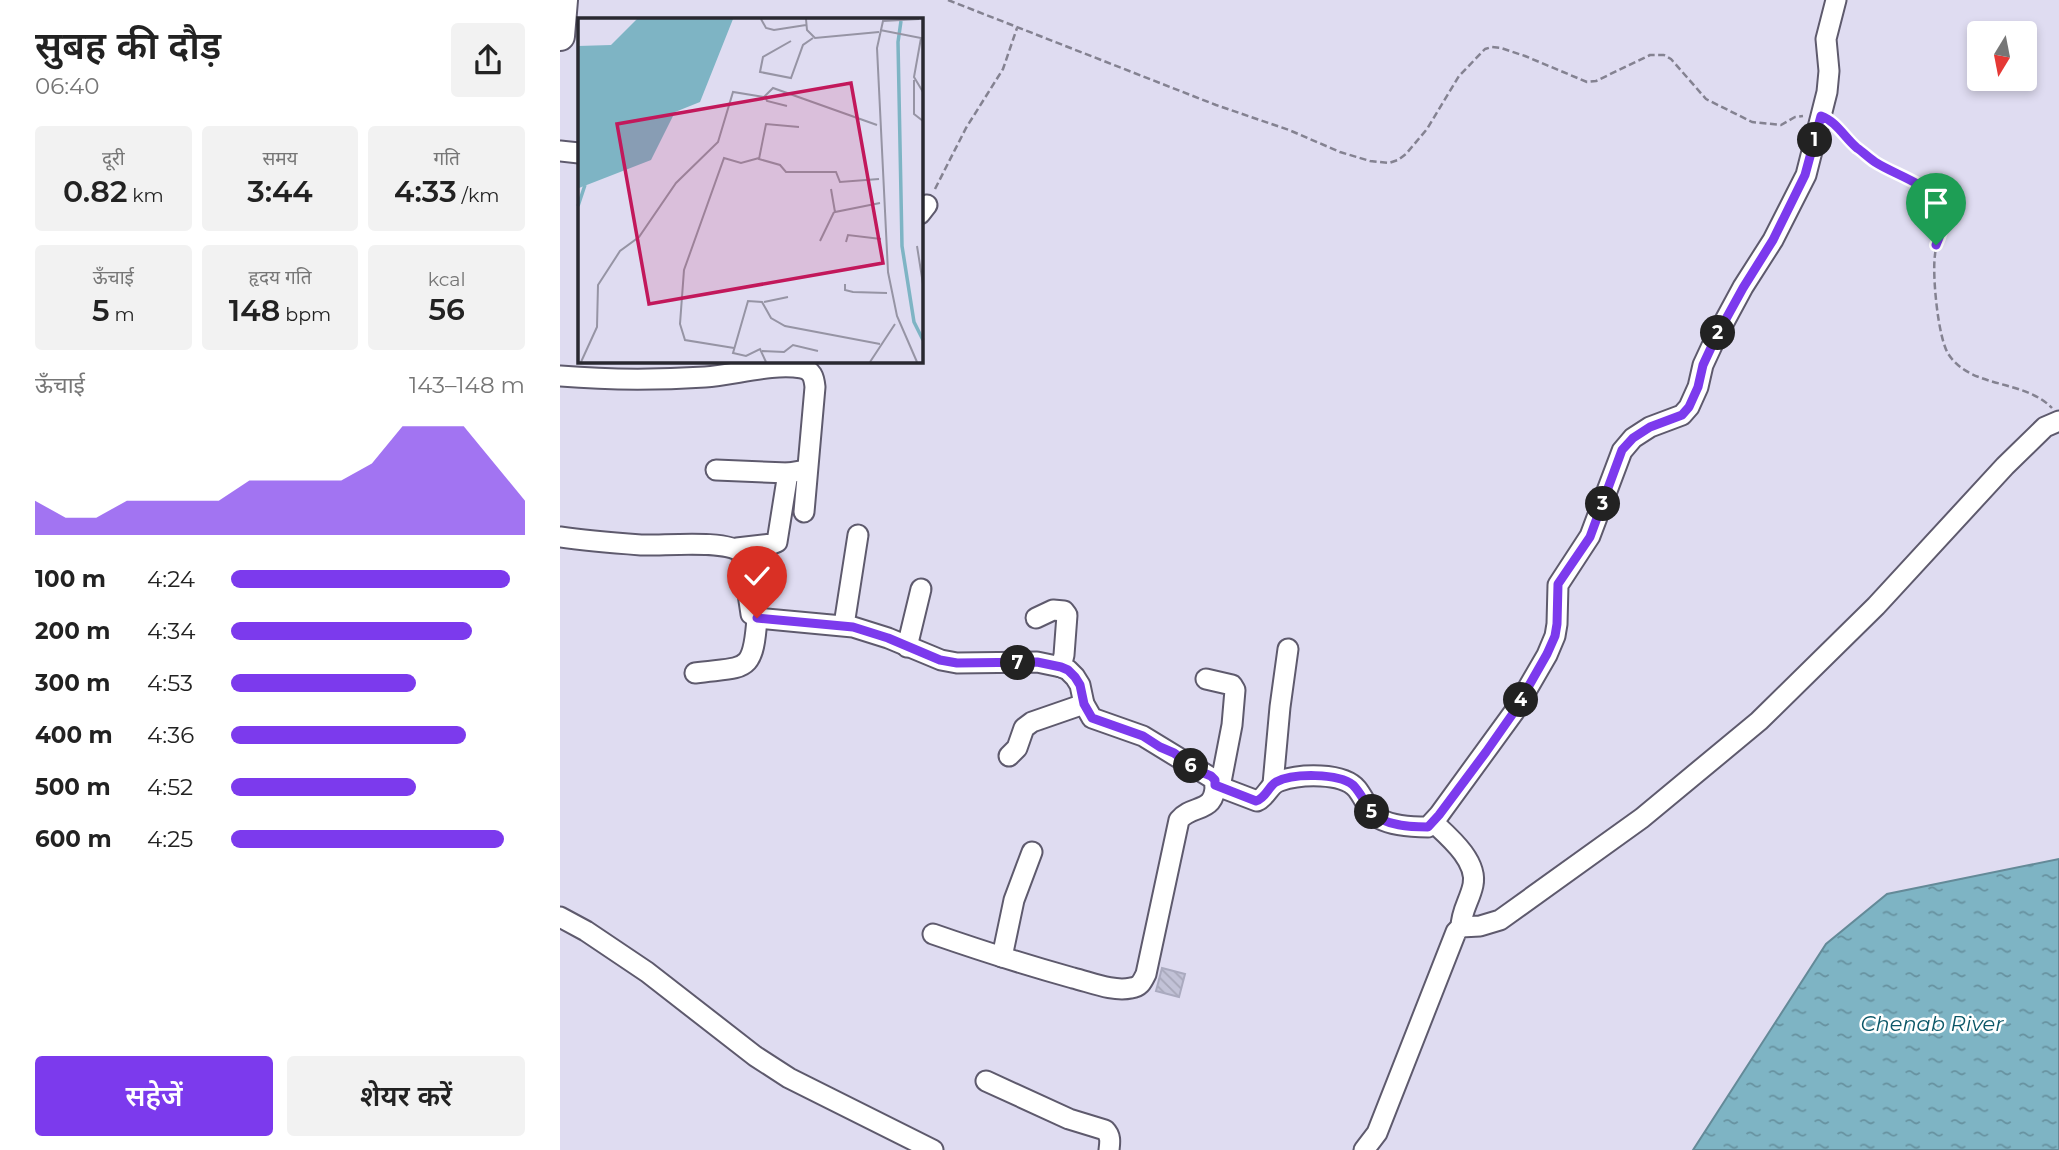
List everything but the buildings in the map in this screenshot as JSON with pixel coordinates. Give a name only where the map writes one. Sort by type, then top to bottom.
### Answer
[{"type":"highway","points":[[560,36],[563,0]]},
{"type":"street","points":[[737,548],[742,553],[751,614],[757,618],[844,625],[888,638],[940,660],[957,663],[1037,662],[1061,667],[1068,670],[1080,685],[1084,704],[1092,718],[1143,736],[1211,776],[1218,786],[1256,801],[1281,780],[1321,776],[1335,778],[1353,785],[1381,820],[1428,827],[1514,712],[1547,654],[1557,624],[1558,584],[1590,537],[1622,450],[1633,438],[1650,427],[1682,415],[1689,407],[1716,337],[1773,240],[1805,175],[1821,116],[1829,71],[1826,39],[1836,0]]},
{"type":"street","points":[[560,151],[578,153]]},
{"type":"street","points":[[560,376],[587,379],[669,369],[706,377],[812,366],[815,387],[804,512]]},
{"type":"street","points":[[1461,927],[1480,926],[1500,920],[1509,914],[1642,818],[1759,721],[1876,606],[2005,466],[2056,415]]},
{"type":"street","points":[[716,470],[788,473],[808,470]]},
{"type":"street","points":[[560,537],[644,545],[711,545],[737,548],[772,544],[776,542],[788,473]]},
{"type":"street","points":[[844,625],[858,535]]},
{"type":"street","points":[[907,647],[921,589]]},
{"type":"street","points":[[1036,618],[1054,610],[1064,611],[1067,615],[1061,667]]},
{"type":"street","points":[[695,673],[740,667],[748,663],[754,652],[757,618]]},
{"type":"street","points":[[1273,784],[1288,649]]},
{"type":"street","points":[[933,934],[1101,985],[1127,989],[1136,988],[1142,983],[1180,820],[1187,813],[1202,809],[1211,799],[1218,786],[1232,725],[1236,690],[1232,685],[1206,679]]},
{"type":"street","points":[[1009,756],[1017,748],[1024,728],[1032,722],[1084,704]]},
{"type":"street","points":[[1364,1150],[1377,1133],[1448,951],[1461,927],[1462,914],[1473,884],[1472,872],[1464,853],[1433,822]]},
{"type":"street","points":[[1002,957],[1014,900],[1032,852]]},
{"type":"street","points":[[560,917],[648,972],[755,1056],[789,1078],[933,1150]]},
{"type":"street","points":[[986,1081],[1069,1119],[1105,1130],[1109,1134],[1109,1150]]},
{"type":"path","points":[[948,0],[1340,152],[1370,161],[1389,163],[1406,154],[1427,130],[1459,76],[1485,49],[1492,47],[1525,56],[1587,82],[1597,81],[1650,55],[1664,55],[1671,59],[1706,99],[1752,122],[1781,125],[1795,117],[1828,118],[1853,145],[1874,162],[1927,191],[1939,203],[1943,215],[1934,257],[1938,320],[1943,344],[1950,357],[1967,371],[1985,379],[2029,391],[2047,402],[2056,415]]},
{"type":"path","points":[[924,209],[966,128],[1003,69],[1017,28]]},
{"type":"water","name":"Chenab River","points":[[2059,859],[2059,1150],[1693,1150],[1826,944],[1887,894]]},
{"type":"route","points":[[757,618],[853,627],[888,638],[940,660],[957,663],[1037,662],[1061,667],[1068,670],[1080,685],[1085,708],[1092,718],[1143,736],[1211,776],[1215,785],[1256,801],[1281,780],[1321,776],[1335,778],[1353,785],[1381,820],[1428,827],[1514,712],[1547,654],[1557,624],[1558,584],[1590,537],[1622,450],[1633,438],[1650,427],[1682,415],[1689,407],[1716,337],[1773,240],[1805,175],[1821,116],[1828,118],[1853,145],[1874,162],[1927,191],[1939,203],[1943,225],[1936,245]]}]
